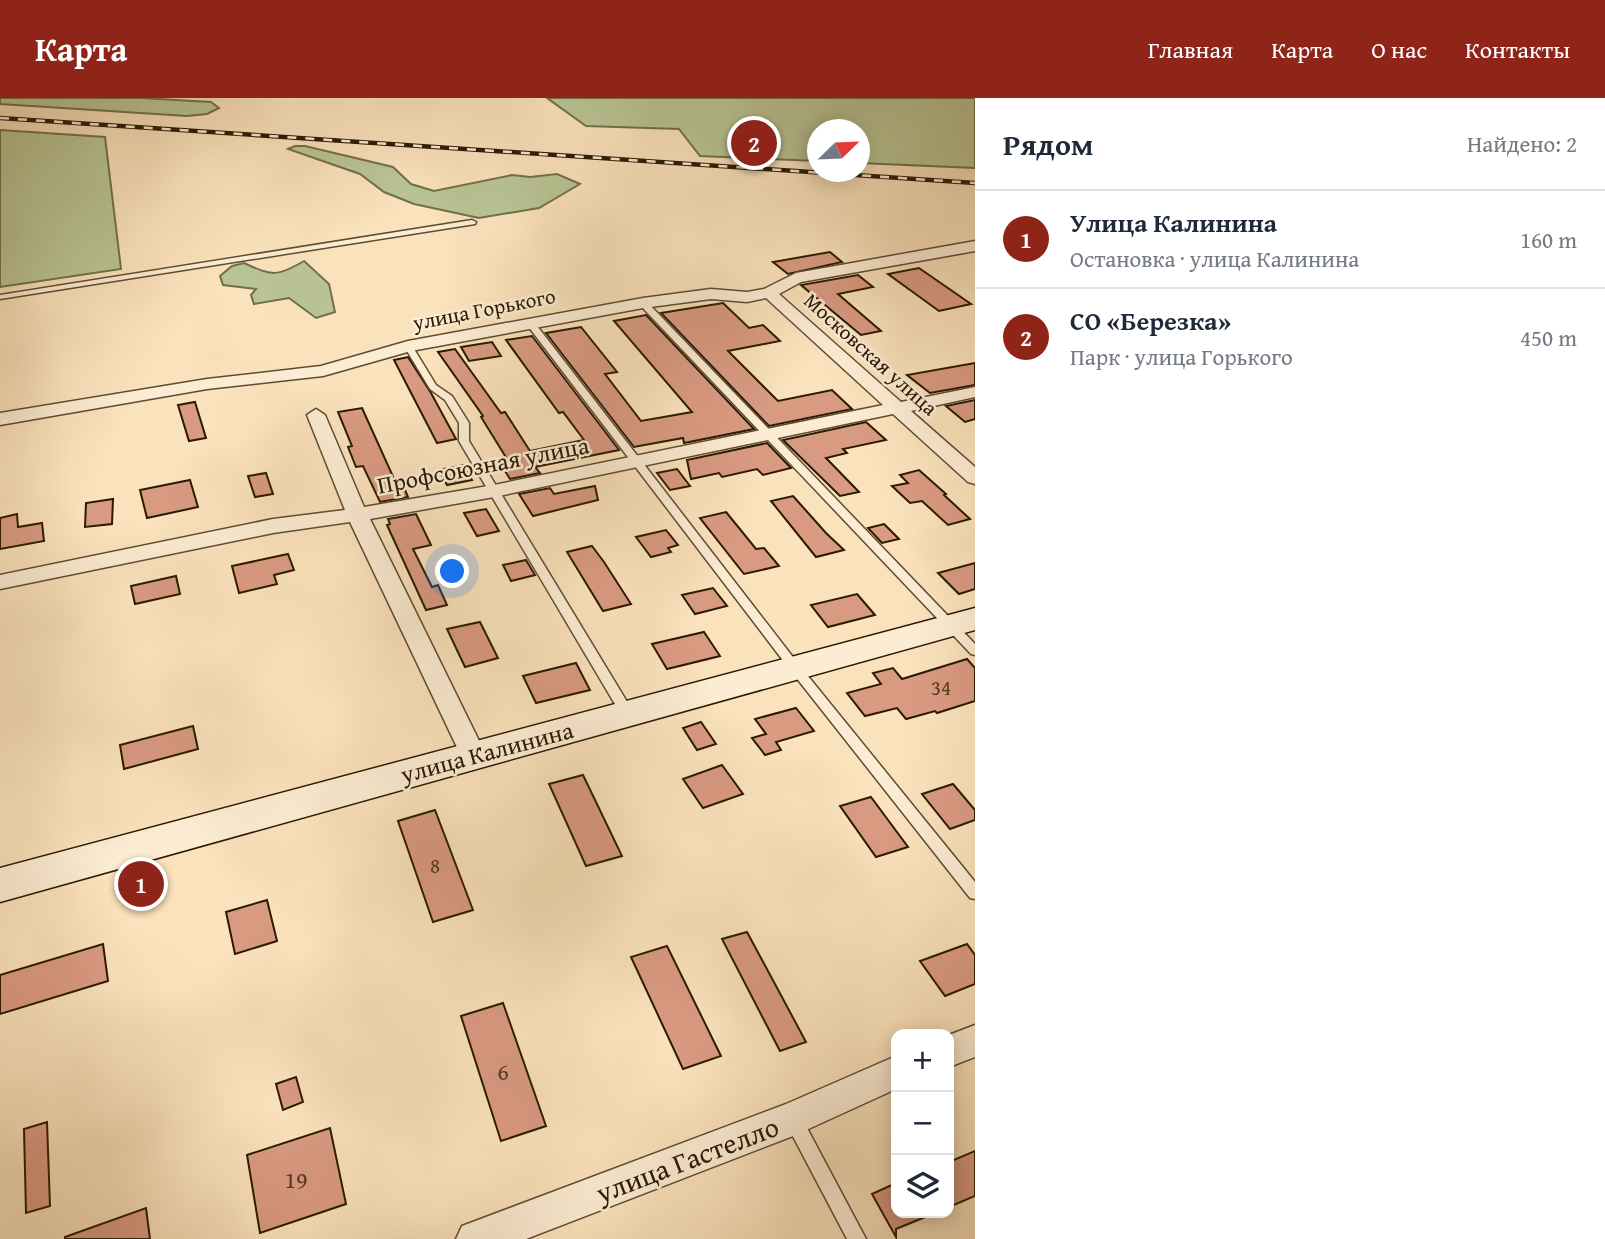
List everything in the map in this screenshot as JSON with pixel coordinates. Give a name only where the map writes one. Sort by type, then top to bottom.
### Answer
[{"type":"main road","name":"улица Калинина","points":[[0,885],[963,622]]},
{"type":"street","name":"улица Горького","points":[[0,419],[207,384],[323,371],[408,346],[643,303],[710,294],[747,297],[769,293],[796,278],[975,246]]},
{"type":"street","name":"Московская улица","points":[[769,293],[975,478]]},
{"type":"street","name":"Профсоюзная улица","points":[[0,582],[273,526],[357,515],[494,491],[975,392]]},
{"type":"street","points":[[316,415],[357,515],[473,755]]},
{"type":"street","points":[[954,1049],[975,1041]]},
{"type":"street","name":"улица Гастелло","points":[[475,1239],[793,1119],[891,1074]]},
{"type":"lane","points":[[0,297],[166,271],[317,243],[472,222]]},
{"type":"lane","points":[[643,303],[769,435],[963,622],[975,651]]},
{"type":"lane","points":[[531,324],[795,668],[975,893]]},
{"type":"lane","points":[[408,346],[433,387],[449,398],[454,406],[464,423],[464,441],[627,713]]},
{"type":"lane","points":[[793,1119],[857,1239]]},
{"type":"green space","points":[[0,98],[141,98],[211,102],[219,108],[207,114],[187,116],[0,104]]},
{"type":"green space","points":[[547,98],[975,98],[975,168],[870,163],[870,119],[807,119],[807,161],[700,156],[679,129],[586,126]]},
{"type":"green space","points":[[0,130],[105,137],[121,269],[0,287]]},
{"type":"green space","points":[[295,146],[393,167],[411,184],[434,191],[512,175],[530,177],[557,174],[580,184],[539,208],[479,218],[414,204],[384,192],[360,174],[288,149]]},
{"type":"green space","points":[[304,261],[329,284],[335,312],[316,318],[289,298],[254,304],[251,295],[256,289],[223,285],[220,276],[232,266],[244,263],[274,273]]},
{"type":"building","points":[[830,252],[842,262],[788,274],[773,262]]},
{"type":"building","points":[[919,268],[971,304],[939,311],[888,274]]},
{"type":"building","points":[[858,275],[873,287],[838,294],[881,331],[861,335],[801,285]]},
{"type":"building","points":[[723,303],[749,328],[763,325],[780,341],[728,351],[778,401],[832,390],[852,409],[769,426],[661,313]]},
{"type":"building","points":[[646,315],[754,429],[684,443],[683,438],[634,447],[546,333],[581,327],[617,372],[605,374],[641,421],[692,412],[614,321]]},
{"type":"building","points":[[532,336],[619,450],[535,467],[540,473],[510,479],[498,460],[507,459],[481,417],[483,416],[438,352],[455,349],[501,413],[505,412],[530,451],[584,440],[563,412],[559,413],[506,340]]},
{"type":"building","points":[[492,342],[501,356],[469,361],[461,347]]},
{"type":"building","points":[[408,357],[456,439],[437,443],[394,360]]},
{"type":"building","points":[[975,363],[975,385],[930,393],[907,375]]},
{"type":"building","points":[[975,400],[975,419],[965,422],[946,406]]},
{"type":"building","points":[[195,402],[206,438],[189,441],[178,405]]},
{"type":"building","points":[[362,408],[395,481],[401,480],[408,497],[380,502],[363,466],[356,467],[348,447],[352,446],[338,412]]},
{"type":"building","points":[[866,422],[886,440],[843,449],[847,453],[826,458],[859,492],[840,496],[783,440]]},
{"type":"building","points":[[767,443],[791,468],[763,475],[757,469],[722,477],[719,473],[691,479],[687,460]]},
{"type":"building","points":[[463,465],[472,480],[447,485],[439,470]]},
{"type":"building","points":[[677,469],[690,486],[670,490],[657,473]]},
{"type":"building","points":[[919,470],[970,519],[948,525],[922,501],[910,503],[892,486],[908,483],[900,475]]},
{"type":"building","points":[[266,473],[273,494],[255,497],[248,476]]},
{"type":"building","points":[[190,480],[198,507],[147,518],[140,490]]},
{"type":"building","points":[[595,486],[598,500],[533,516],[519,494],[550,488],[554,494]]},
{"type":"building","points":[[793,496],[844,550],[816,557],[771,501]]},
{"type":"building","points":[[113,499],[112,524],[85,527],[86,503]]},
{"type":"building","points":[[486,509],[499,531],[477,536],[464,513]]},
{"type":"building","points":[[726,512],[756,549],[764,548],[779,566],[744,574],[700,518]]},
{"type":"building","points":[[17,514],[18,527],[42,523],[44,541],[0,549],[0,518]]},
{"type":"building","points":[[416,514],[431,545],[413,549],[432,587],[438,585],[447,605],[426,610],[387,525],[390,524],[388,519]]},
{"type":"building","points":[[884,524],[899,539],[882,543],[868,528]]},
{"type":"building","points":[[666,530],[678,545],[668,548],[671,552],[651,557],[636,537]]},
{"type":"building","points":[[592,546],[631,604],[603,611],[567,552]]},
{"type":"building","points":[[288,554],[294,570],[274,575],[277,584],[239,593],[232,566]]},
{"type":"building","points":[[526,560],[535,575],[511,581],[503,565]]},
{"type":"building","points":[[975,563],[975,589],[959,594],[938,573]]},
{"type":"building","points":[[176,576],[180,594],[135,604],[131,586]]},
{"type":"building","points":[[713,588],[727,606],[695,614],[682,595]]},
{"type":"building","points":[[857,594],[875,615],[828,627],[811,605]]},
{"type":"building","points":[[480,622],[498,658],[465,667],[447,629]]},
{"type":"building","points":[[704,632],[720,656],[667,669],[652,644]]},
{"type":"building","points":[[967,659],[975,668],[975,701],[937,713],[935,711],[906,719],[897,708],[865,716],[847,693],[881,684],[873,673],[893,668],[902,679]]},
{"type":"building","points":[[576,663],[590,690],[536,703],[523,676]]},
{"type":"building","points":[[796,708],[814,731],[776,742],[781,750],[765,755],[752,738],[766,734],[755,719]]},
{"type":"building","points":[[701,722],[716,744],[697,750],[683,728]]},
{"type":"building","points":[[193,726],[198,749],[124,769],[120,745]]},
{"type":"building","points":[[722,765],[743,794],[703,808],[683,779]]},
{"type":"building","points":[[583,775],[622,856],[586,866],[549,784]]},
{"type":"building","points":[[953,784],[975,810],[975,820],[950,829],[922,794]]},
{"type":"building","points":[[871,797],[908,847],[876,857],[840,806]]},
{"type":"building","points":[[435,810],[473,910],[433,922],[398,821]]},
{"type":"building","points":[[267,900],[277,941],[235,954],[226,912]]},
{"type":"building","points":[[747,932],[806,1042],[780,1051],[722,939]]},
{"type":"building","points":[[103,944],[108,981],[0,1014],[0,975]]},
{"type":"building","points":[[967,944],[975,955],[975,984],[945,996],[920,961]]},
{"type":"building","points":[[667,946],[721,1056],[683,1069],[631,957]]},
{"type":"building","points":[[503,1003],[546,1126],[501,1141],[461,1016]]},
{"type":"building","points":[[296,1077],[303,1102],[283,1110],[276,1084]]},
{"type":"building","points":[[47,1122],[50,1206],[26,1213],[24,1129]]},
{"type":"building","points":[[330,1128],[346,1204],[260,1233],[247,1155]]},
{"type":"building","points":[[975,1151],[975,1196],[954,1205],[954,1160]]},
{"type":"building","points":[[891,1185],[891,1218],[923,1218],[896,1229],[896,1237],[872,1194]]},
{"type":"building","points":[[146,1208],[150,1239],[65,1239],[65,1237]]},
{"type":"railway","points":[[0,118],[975,183]]},
{"type":"place","name":"СО «Березка»","points":[[754,143]]},
{"type":"place","name":"Улица Калинина","points":[[141,884]]}]
